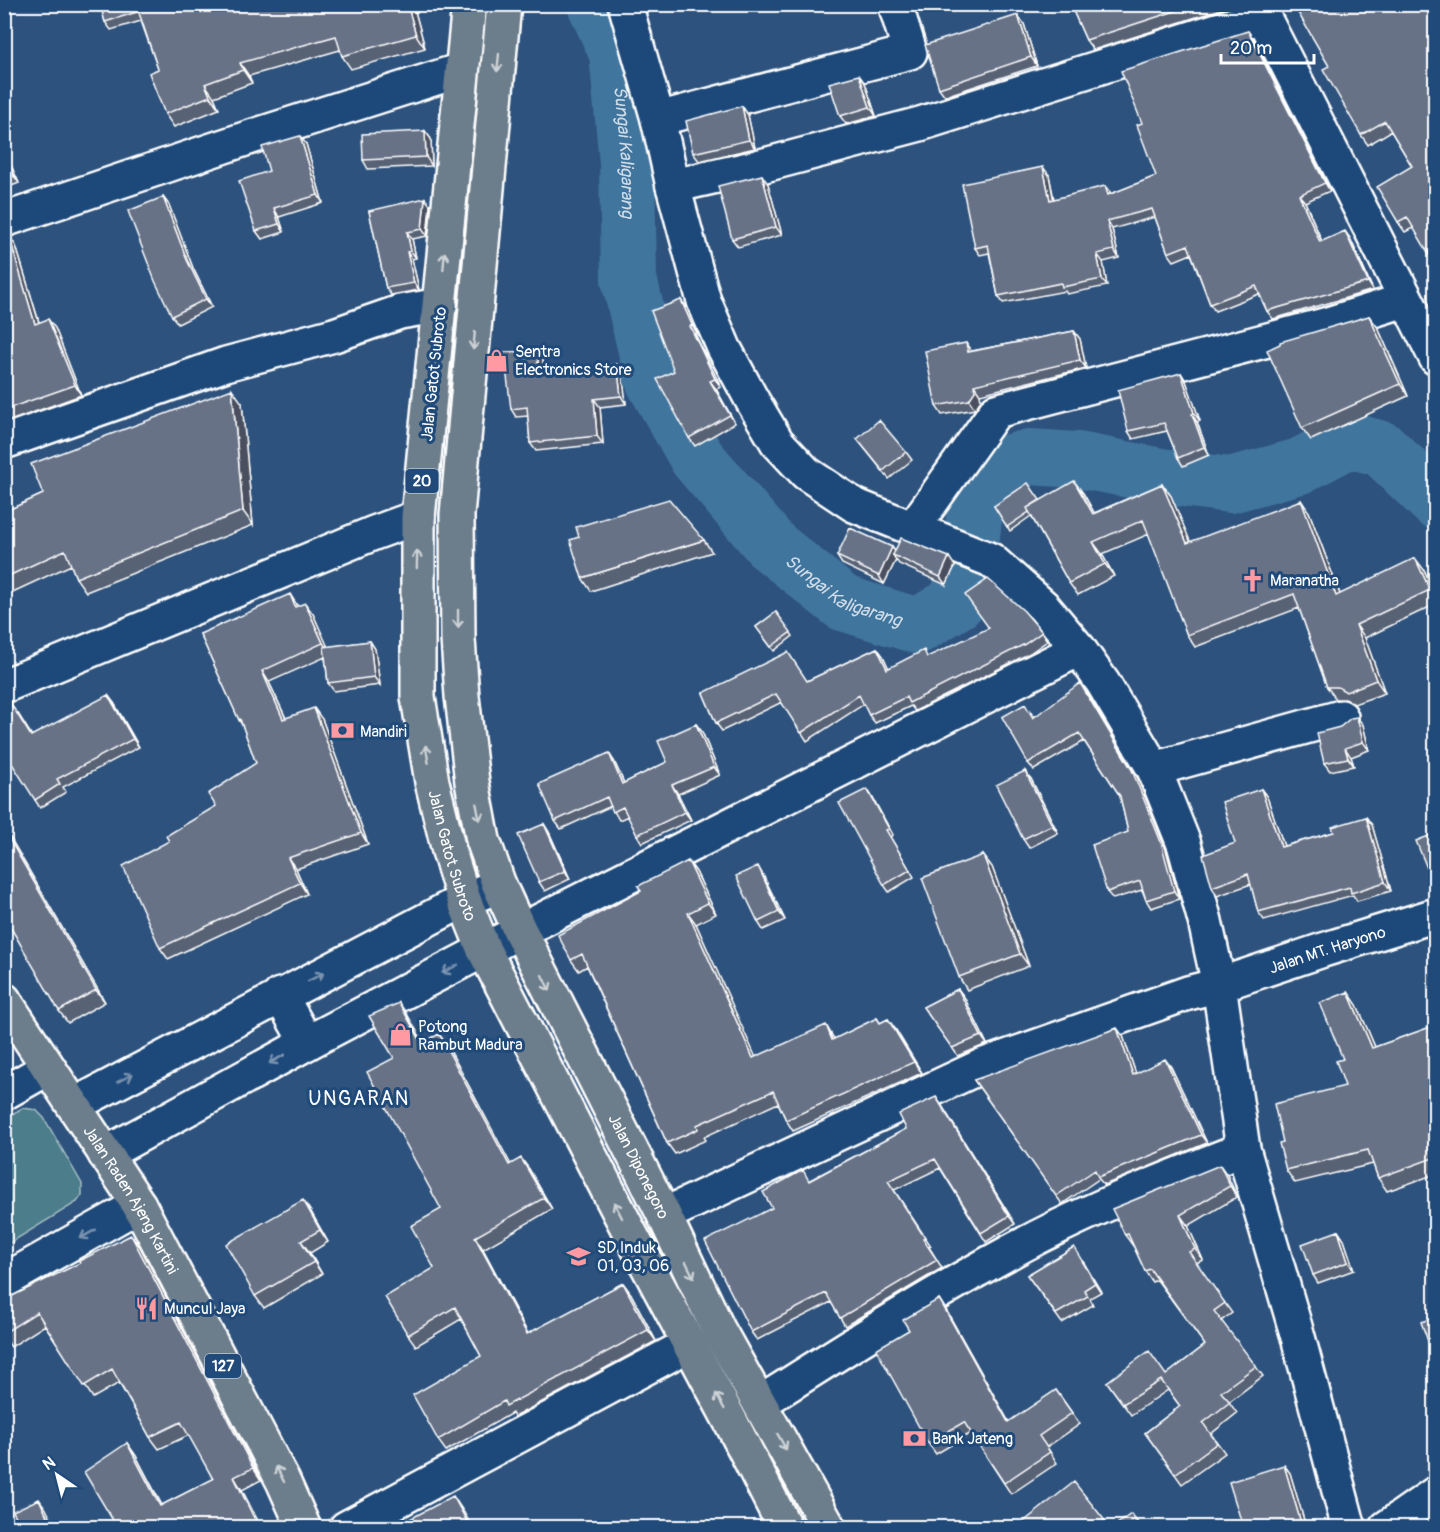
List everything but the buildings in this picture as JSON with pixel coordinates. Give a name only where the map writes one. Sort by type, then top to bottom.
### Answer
[{"type":"main road","name":"Jalan Gatot Subroto","points":[[468,4],[418,518],[418,697],[432,782],[449,851],[464,900],[484,950]]},
{"type":"main road","name":"Jalan Gatot Subroto","points":[[504,4],[457,515],[458,639],[472,782],[483,840],[499,885],[520,931]]},
{"type":"main road","name":"Jalan Diponegoro","points":[[520,931],[664,1215],[718,1329],[829,1527]]},
{"type":"main road","name":"20","points":[[484,950],[688,1345],[785,1527]]},
{"type":"main road","name":"127","points":[[4,999],[48,1068]]},
{"type":"main road","name":"Jalan Raden Ajeng Kartini","points":[[48,1068],[139,1205],[283,1481],[304,1527]]},
{"type":"street","points":[[625,4],[658,119],[673,186],[704,301],[724,348],[777,442],[806,473],[854,505],[991,560],[1044,606],[1079,649],[1104,683],[1154,769],[1184,844],[1205,921],[1219,985],[1243,1149],[1298,1337],[1349,1527]]},
{"type":"street","points":[[658,119],[910,52],[895,4]]},
{"type":"street","points":[[673,186],[757,167],[920,124],[1260,10],[1436,358]]},
{"type":"street","points":[[4,220],[256,135],[461,70]]},
{"type":"street","points":[[925,533],[996,411],[1325,325],[1406,300]]},
{"type":"street","points":[[4,442],[226,364],[334,334],[400,312],[440,305]]},
{"type":"street","points":[[4,686],[374,533],[418,518]]},
{"type":"street","points":[[105,1154],[307,1043],[520,931],[1079,649]]},
{"type":"street","points":[[1154,769],[1341,717]]},
{"type":"street","points":[[74,1105],[280,995],[464,900],[499,885]]},
{"type":"street","name":"Jalan MT. Haryono","points":[[664,1215],[984,1065],[1188,993],[1436,915]]},
{"type":"street","points":[[280,995],[307,1043]]},
{"type":"street","points":[[4,1093],[48,1068]]},
{"type":"street","points":[[760,1403],[874,1330],[1040,1237],[1169,1178],[1243,1149]]},
{"type":"street","points":[[4,1281],[139,1205]]},
{"type":"street","points":[[346,1527],[688,1345]]},
{"type":"street","points":[[1386,1527],[1436,1493]]},
{"type":"green space","points":[[23,1108],[36,1110],[44,1118],[82,1184],[82,1195],[77,1202],[5,1246],[5,1118]]},
{"type":"waterway","name":"Sungai Kaligarang","points":[[595,4],[617,53],[627,163],[629,279],[653,380],[697,458],[772,546],[843,603],[918,626],[957,602],[970,551],[977,496],[999,465],[1029,457],[1078,460],[1161,476],[1230,485],[1300,466],[1349,440],[1382,449],[1436,501]]},
{"type":"place","name":"Sentra Electronics Store","points":[[497,360]]},
{"type":"place","name":"Maranatha","points":[[1252,580]]},
{"type":"place","name":"Mandiri","points":[[342,731]]},
{"type":"place","name":"Potong Rambut Madura","points":[[400,1035]]},
{"type":"place","name":"SD Induk 01, 03, 06","points":[[579,1256]]},
{"type":"place","name":"Muncul Jaya","points":[[146,1308]]},
{"type":"place","name":"Bank Jateng","points":[[914,1438]]},
{"type":"district","name":"UNGARAN","points":[[359,1098]]}]
